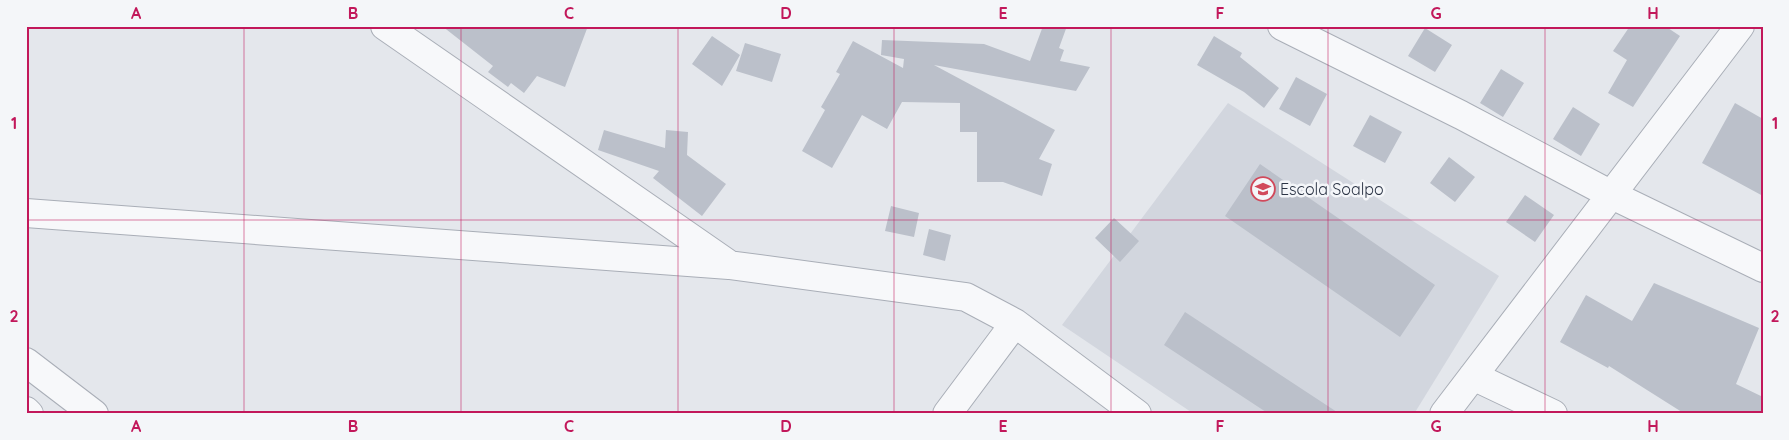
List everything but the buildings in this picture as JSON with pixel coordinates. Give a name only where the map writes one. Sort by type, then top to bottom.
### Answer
[{"type":"street","points":[[385,26],[729,265]]},
{"type":"street","points":[[1282,26],[1461,115],[1610,194],[1763,268]]},
{"type":"street","points":[[1444,414],[1740,26]]},
{"type":"street","points":[[1756,26],[1763,30]]},
{"type":"street","points":[[26,213],[729,265],[966,297],[1015,324],[1137,414]]},
{"type":"street","points":[[947,414],[1015,324]]},
{"type":"street","points":[[26,362],[94,414]]},
{"type":"street","points":[[1473,376],[1554,414]]},
{"type":"street","points":[[26,411],[29,414]]},
{"type":"shaded area","name":"Escola Soalpo","points":[[1228,103],[1499,276],[1414,414],[1194,414],[1062,325]]},
{"type":"place","name":"Escola Soalpo","points":[[1263,189]]}]
